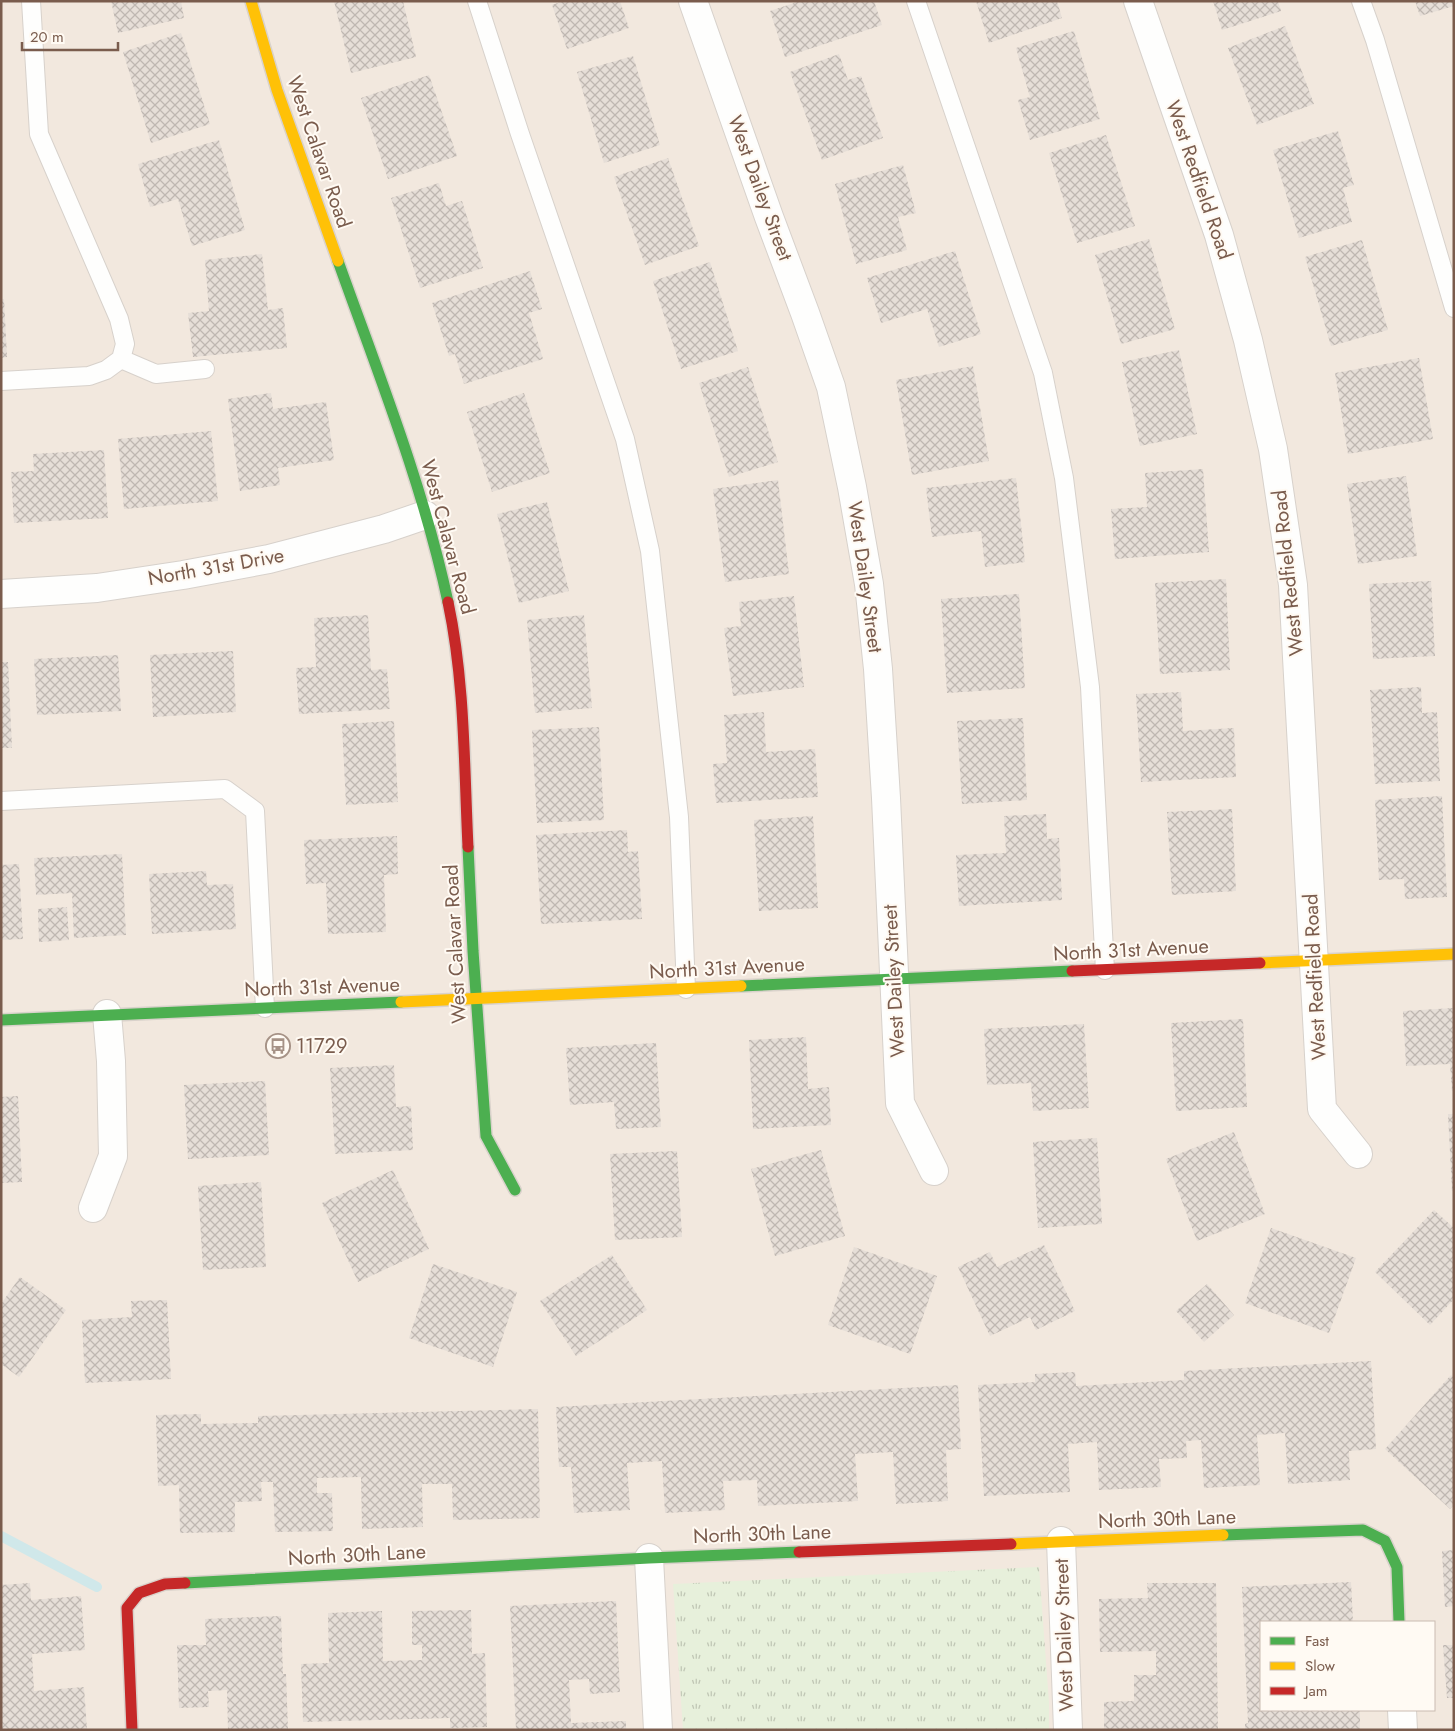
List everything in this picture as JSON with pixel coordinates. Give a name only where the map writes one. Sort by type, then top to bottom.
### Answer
[{"type":"street","name":"West Calavar Road","points":[[251,1],[277,90],[409,460],[441,570],[454,630],[461,692],[476,999],[486,1136],[514,1190]]},
{"type":"street","name":"West Dailey Street","points":[[693,1],[831,387],[852,487],[868,584],[878,669],[900,1103],[934,1171]]},
{"type":"street","name":"West Redfield Road","points":[[1138,1],[1219,235],[1248,340],[1273,449],[1293,585],[1322,1108],[1358,1154]]},
{"type":"street","name":"North 31st Drive","points":[[1,594],[97,588],[269,559],[384,529],[425,515]]},
{"type":"street","name":"North 31st Avenue","points":[[1,1020],[1454,954]]},
{"type":"street","points":[[93,1208],[113,1156],[111,1061],[107,1014]]},
{"type":"street","name":"North 30th Lane","points":[[132,1730],[127,1608],[139,1593],[166,1584],[649,1558],[1363,1530],[1385,1541],[1397,1567],[1399,1621]]},
{"type":"street","name":"West Dailey Street","points":[[1061,1541],[1068,1730]]},
{"type":"street","points":[[649,1558],[658,1730]]},
{"type":"street","points":[[1402,1711],[1403,1730]]},
{"type":"lane","points":[[1,381],[89,376],[106,370],[121,359],[125,344],[120,319],[39,134],[31,1]]},
{"type":"lane","points":[[476,1],[625,439],[650,551],[679,817],[686,988]]},
{"type":"lane","points":[[916,1],[1043,373],[1061,459],[1090,687],[1105,970]]},
{"type":"lane","points":[[1361,1],[1375,40],[1454,308]]},
{"type":"lane","points":[[121,359],[156,374],[206,369]]},
{"type":"lane","points":[[1,802],[225,789],[255,811],[265,1008]]},
{"type":"shaded area","points":[[1,1],[1454,1],[1454,1730],[1,1730]]},
{"type":"green space","points":[[1039,1567],[1049,1703],[1049,1730],[683,1730],[673,1584]]},
{"type":"building","points":[[111,1],[181,1],[184,18],[118,33]]},
{"type":"building","points":[[334,1],[403,1],[416,57],[351,73]]},
{"type":"building","points":[[563,1],[620,1],[629,28],[567,49],[552,5]]},
{"type":"building","points":[[800,1],[874,1],[882,25],[785,57],[770,11]]},
{"type":"building","points":[[976,1],[1057,1],[1062,18],[989,43]]},
{"type":"building","points":[[1213,1],[1278,1],[1281,11],[1222,30]]},
{"type":"building","points":[[1415,1],[1454,1],[1454,6],[1420,16]]},
{"type":"building","points":[[1285,26],[1314,104],[1257,125],[1228,48]]},
{"type":"building","points":[[1074,31],[1100,119],[1030,140],[1018,100],[1030,97],[1016,48]]},
{"type":"building","points":[[181,33],[210,124],[151,143],[123,52]]},
{"type":"building","points":[[839,54],[848,80],[861,76],[883,138],[822,160],[790,72]]},
{"type":"building","points":[[633,56],[660,145],[604,163],[577,72]]},
{"type":"building","points":[[429,75],[457,156],[388,179],[361,98]]},
{"type":"building","points":[[1338,131],[1354,185],[1343,188],[1352,222],[1299,238],[1273,150]]},
{"type":"building","points":[[1106,135],[1135,226],[1077,243],[1049,153]]},
{"type":"building","points":[[219,140],[245,230],[192,246],[178,199],[150,207],[138,164]]},
{"type":"building","points":[[668,158],[699,246],[645,265],[614,177]]},
{"type":"building","points":[[903,165],[916,213],[898,217],[907,250],[856,264],[835,184]]},
{"type":"building","points":[[439,183],[446,206],[462,201],[483,268],[420,288],[391,198]]},
{"type":"building","points":[[1149,239],[1175,329],[1121,344],[1095,255]]},
{"type":"building","points":[[1362,240],[1388,330],[1331,346],[1305,257]]},
{"type":"building","points":[[955,251],[981,334],[939,347],[927,309],[881,323],[867,278]]},
{"type":"building","points":[[262,254],[268,310],[283,308],[287,348],[193,357],[188,313],[209,311],[205,260]]},
{"type":"building","points":[[710,262],[738,351],[681,369],[653,281]]},
{"type":"building","points":[[530,271],[542,309],[529,313],[543,359],[464,384],[455,354],[449,356],[432,303]]},
{"type":"building","points":[[1,299],[4,299],[7,357],[1,358]]},
{"type":"building","points":[[1179,350],[1197,434],[1140,446],[1122,362]]},
{"type":"building","points":[[1419,358],[1433,439],[1348,454],[1335,373]]},
{"type":"building","points":[[973,366],[989,461],[912,475],[896,380]]},
{"type":"building","points":[[748,367],[778,462],[729,477],[699,383]]},
{"type":"building","points":[[271,393],[273,409],[326,402],[334,460],[278,468],[280,485],[240,491],[228,399]]},
{"type":"building","points":[[524,393],[550,473],[492,492],[467,412]]},
{"type":"building","points":[[211,431],[218,501],[124,509],[118,439]]},
{"type":"building","points":[[104,450],[108,518],[14,523],[11,472],[34,471],[33,454]]},
{"type":"building","points":[[1203,469],[1209,552],[1115,559],[1111,509],[1147,507],[1145,473]]},
{"type":"building","points":[[1406,476],[1417,556],[1358,564],[1347,484]]},
{"type":"building","points":[[1016,478],[1025,562],[985,567],[981,531],[932,537],[926,488]]},
{"type":"building","points":[[778,480],[789,574],[725,582],[713,489]]},
{"type":"building","points":[[547,502],[569,591],[519,603],[497,514]]},
{"type":"building","points":[[1226,579],[1230,670],[1160,674],[1155,583]]},
{"type":"building","points":[[1431,581],[1435,656],[1373,659],[1369,584]]},
{"type":"building","points":[[1019,594],[1025,688],[947,693],[941,599]]},
{"type":"building","points":[[794,596],[804,687],[733,696],[724,628],[741,626],[739,602]]},
{"type":"building","points":[[368,615],[371,670],[387,669],[390,709],[299,714],[296,668],[316,667],[314,618]]},
{"type":"building","points":[[584,615],[592,708],[535,713],[527,620]]},
{"type":"building","points":[[233,651],[236,712],[153,717],[150,655]]},
{"type":"building","points":[[118,655],[121,711],[37,715],[34,659]]},
{"type":"building","points":[[1,662],[8,662],[12,748],[1,748]]},
{"type":"building","points":[[1421,687],[1422,713],[1437,712],[1440,781],[1375,784],[1370,690]]},
{"type":"building","points":[[1181,692],[1183,731],[1234,728],[1236,777],[1141,782],[1136,694]]},
{"type":"building","points":[[764,712],[766,752],[815,749],[818,797],[716,803],[713,764],[727,763],[724,715]]},
{"type":"building","points":[[1023,718],[1027,800],[962,804],[957,721]]},
{"type":"building","points":[[394,721],[398,802],[346,805],[342,724]]},
{"type":"building","points":[[599,727],[604,820],[537,823],[532,730]]},
{"type":"building","points":[[1442,796],[1447,897],[1405,899],[1404,879],[1379,880],[1375,800]]},
{"type":"building","points":[[1232,809],[1236,891],[1172,895],[1167,812]]},
{"type":"building","points":[[1046,814],[1047,839],[1059,838],[1062,900],[959,906],[956,855],[1006,853],[1004,816]]},
{"type":"building","points":[[813,816],[818,908],[759,911],[754,820]]},
{"type":"building","points":[[627,830],[628,852],[638,851],[642,919],[541,924],[536,835]]},
{"type":"building","points":[[397,836],[398,874],[384,875],[386,932],[328,934],[326,883],[306,884],[304,840]]},
{"type":"building","points":[[122,854],[126,935],[74,938],[72,893],[36,895],[34,858]]},
{"type":"building","points":[[19,864],[23,939],[1,940],[1,865]]},
{"type":"building","points":[[206,871],[207,885],[233,884],[236,929],[152,934],[149,874]]},
{"type":"building","points":[[67,907],[69,940],[39,942],[38,909]]},
{"type":"building","points":[[1454,1008],[1454,1091],[1452,1091],[1450,1064],[1406,1066],[1403,1011]]},
{"type":"building","points":[[1243,1019],[1247,1107],[1176,1111],[1171,1023]]},
{"type":"building","points":[[1084,1024],[1089,1108],[1033,1111],[1031,1083],[987,1085],[984,1029]]},
{"type":"building","points":[[806,1037],[808,1089],[829,1087],[831,1125],[753,1129],[749,1040]]},
{"type":"building","points":[[282,1042],[282,1048],[266,1049],[265,1043]]},
{"type":"building","points":[[656,1043],[661,1127],[616,1129],[614,1102],[570,1105],[566,1048]]},
{"type":"building","points":[[394,1065],[396,1107],[411,1106],[413,1150],[335,1154],[330,1068]]},
{"type":"building","points":[[265,1081],[269,1155],[188,1159],[184,1085]]},
{"type":"building","points":[[18,1096],[22,1182],[1,1183],[1,1097]]},
{"type":"building","points":[[1448,1114],[1454,1114],[1454,1191],[1452,1191]]},
{"type":"building","points":[[1234,1132],[1265,1214],[1197,1241],[1166,1159]]},
{"type":"building","points":[[1097,1138],[1102,1224],[1038,1228],[1033,1142]]},
{"type":"building","points":[[821,1150],[845,1236],[775,1256],[751,1169]]},
{"type":"building","points":[[677,1151],[682,1237],[615,1240],[610,1154]]},
{"type":"building","points":[[393,1170],[429,1249],[358,1282],[322,1203]]},
{"type":"building","points":[[261,1182],[266,1267],[203,1270],[198,1186]]},
{"type":"building","points":[[1434,1210],[1454,1228],[1454,1299],[1430,1325],[1375,1272]]},
{"type":"building","points":[[1271,1228],[1356,1258],[1329,1333],[1245,1303]]},
{"type":"building","points":[[1044,1245],[1075,1311],[1036,1330],[1030,1317],[990,1336],[958,1267],[990,1252],[997,1267]]},
{"type":"building","points":[[854,1247],[937,1276],[910,1354],[828,1325]]},
{"type":"building","points":[[612,1255],[647,1310],[576,1356],[540,1301]]},
{"type":"building","points":[[433,1264],[517,1292],[493,1367],[409,1338]]},
{"type":"building","points":[[20,1277],[66,1310],[19,1377],[1,1364],[1,1304]]},
{"type":"building","points":[[1207,1284],[1234,1315],[1204,1342],[1176,1311]]},
{"type":"building","points":[[167,1300],[171,1379],[85,1383],[82,1320],[132,1317],[131,1301]]},
{"type":"building","points":[[1371,1361],[1376,1449],[1349,1451],[1350,1480],[1288,1484],[1285,1433],[1257,1435],[1260,1485],[1204,1488],[1201,1440],[1186,1441],[1187,1458],[1159,1459],[1161,1487],[1099,1490],[1097,1442],[1068,1444],[1070,1492],[984,1496],[978,1385],[1035,1382],[1035,1374],[1075,1372],[1076,1386],[1184,1380],[1184,1371]]},
{"type":"building","points":[[1451,1375],[1454,1378],[1454,1505],[1450,1509],[1385,1449]]},
{"type":"building","points":[[958,1385],[961,1449],[946,1450],[948,1501],[896,1504],[893,1452],[855,1454],[858,1501],[758,1506],[757,1480],[723,1481],[725,1510],[665,1513],[662,1461],[627,1463],[630,1510],[574,1513],[571,1467],[559,1467],[556,1407]]},
{"type":"building","points":[[538,1409],[540,1518],[453,1520],[452,1484],[422,1484],[423,1527],[362,1529],[361,1477],[317,1478],[317,1493],[332,1493],[333,1531],[275,1532],[273,1482],[261,1482],[262,1501],[235,1502],[235,1532],[180,1533],[179,1485],[158,1486],[156,1415],[201,1414],[201,1424],[258,1423],[258,1416]]},
{"type":"building","points":[[1454,1550],[1454,1606],[1445,1607],[1442,1551]]},
{"type":"building","points":[[1351,1582],[1353,1621],[1260,1621],[1260,1711],[1360,1711],[1360,1730],[1245,1730],[1245,1724],[1248,1723],[1242,1587]]},
{"type":"building","points":[[30,1583],[31,1600],[81,1596],[85,1650],[32,1654],[34,1691],[84,1687],[87,1730],[1,1730],[1,1585]]},
{"type":"building","points":[[1147,1583],[1216,1583],[1218,1730],[1104,1730],[1104,1702],[1134,1701],[1134,1675],[1156,1675],[1156,1651],[1100,1652],[1099,1599],[1148,1598]]},
{"type":"building","points":[[616,1601],[620,1692],[590,1694],[589,1679],[569,1680],[571,1723],[626,1721],[626,1730],[516,1730],[510,1606]]},
{"type":"building","points":[[471,1610],[472,1654],[485,1653],[487,1727],[450,1728],[450,1718],[303,1722],[301,1664],[329,1663],[328,1613],[382,1611],[383,1661],[422,1660],[422,1645],[412,1645],[412,1611]]},
{"type":"building","points":[[281,1616],[283,1674],[286,1674],[288,1730],[228,1730],[227,1690],[208,1691],[209,1707],[179,1708],[177,1645],[206,1645],[205,1619]]},
{"type":"building","points":[[1443,1645],[1454,1645],[1454,1698],[1447,1698]]},
{"type":"waterway","points":[[1,1536],[97,1587]]},
{"type":"traffic: fast","points":[[338,261],[413,472],[438,558],[448,602]]},
{"type":"traffic: fast","points":[[468,847],[486,1136],[515,1190]]},
{"type":"traffic: fast","points":[[741,986],[1072,971]]},
{"type":"traffic: fast","points":[[1,1020],[401,1002]]},
{"type":"traffic: fast","points":[[1223,1535],[1363,1530],[1385,1541],[1397,1567],[1399,1621]]},
{"type":"traffic: fast","points":[[185,1583],[649,1558],[799,1552]]},
{"type":"traffic: slow","points":[[251,1],[277,90],[338,261]]},
{"type":"traffic: slow","points":[[1260,963],[1454,954]]},
{"type":"traffic: slow","points":[[401,1002],[741,986]]},
{"type":"traffic: slow","points":[[1011,1544],[1223,1535]]},
{"type":"traffic: jam","points":[[448,602],[454,632],[461,693],[468,847]]},
{"type":"traffic: jam","points":[[1072,971],[1260,963]]},
{"type":"traffic: jam","points":[[799,1552],[1011,1544]]},
{"type":"traffic: jam","points":[[132,1730],[127,1608],[139,1593],[165,1584],[185,1583]]},
{"type":"place","name":"11729","points":[[278,1046]]}]
